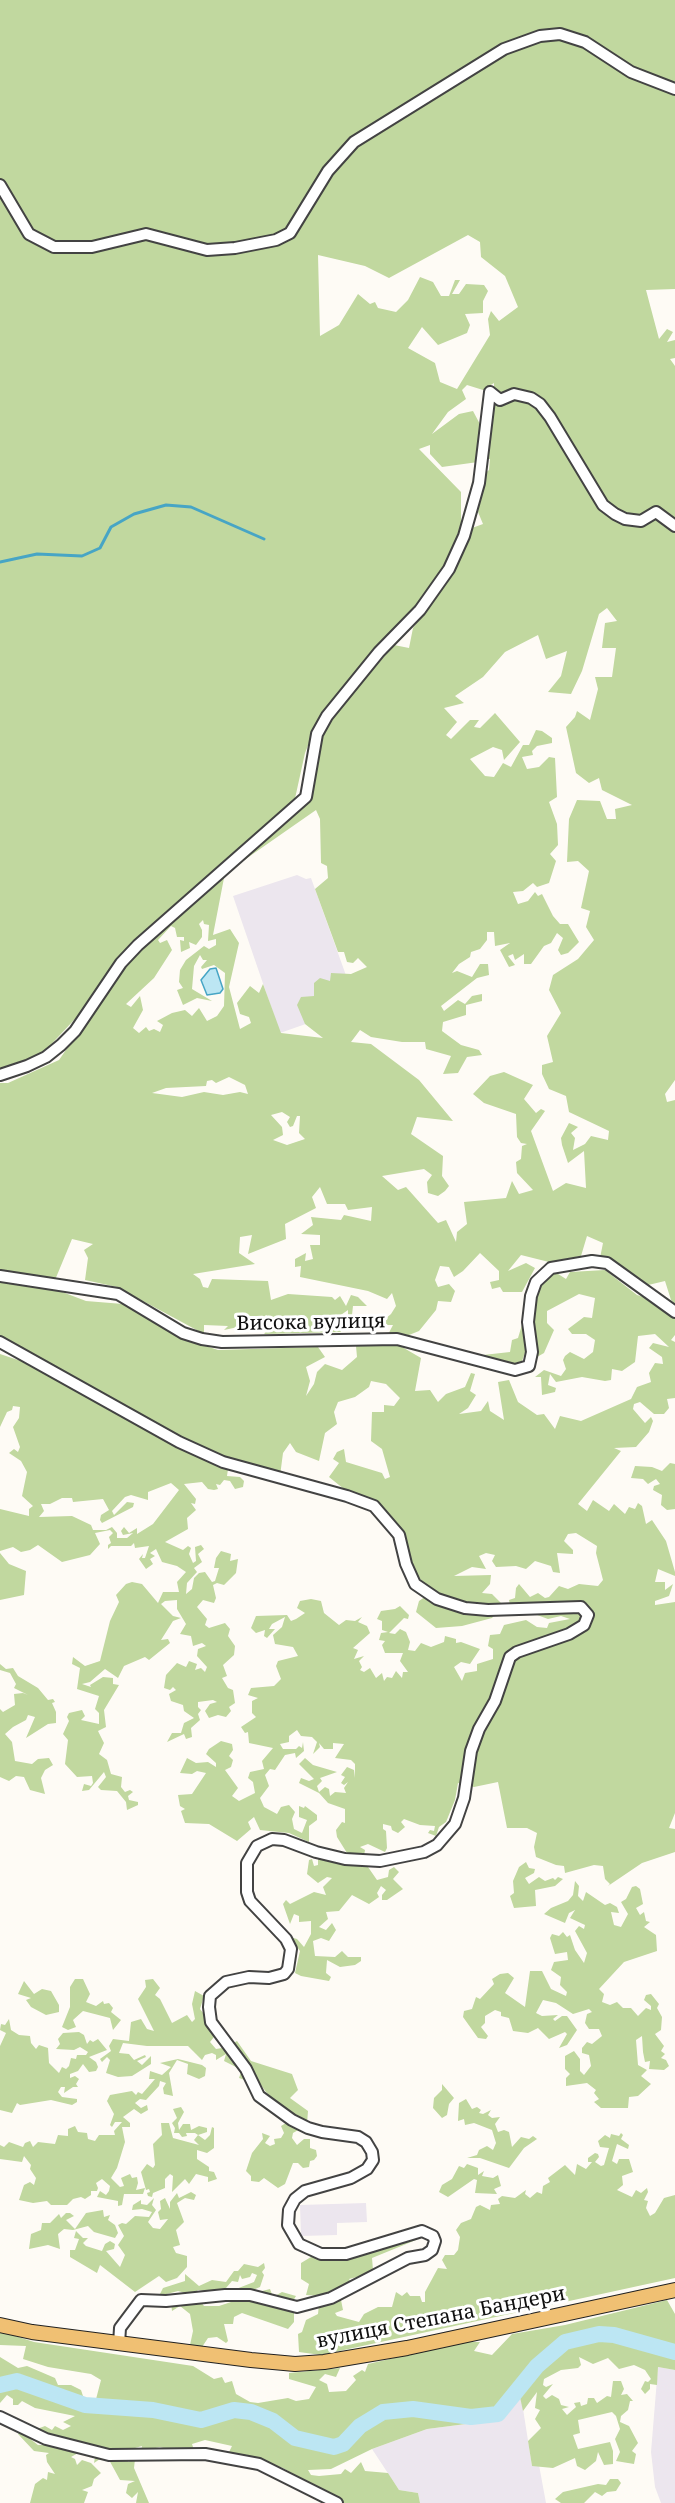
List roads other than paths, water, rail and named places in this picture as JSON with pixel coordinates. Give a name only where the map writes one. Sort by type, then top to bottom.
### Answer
[{"type":"main road","name":"вулиця Степана Бандери","points":[[0,2325],[32,2332],[119,2344],[273,2362],[324,2362],[407,2348],[675,2290]]},
{"type":"street","points":[[0,184],[29,234],[54,247],[92,247],[146,234],[207,250],[235,248],[276,240],[290,233],[328,171],[354,142],[504,49],[531,39],[560,34],[585,42],[631,72],[675,89]]},
{"type":"street","points":[[0,1075],[37,1062],[61,1045],[75,1031],[121,963],[138,945],[306,797],[317,734],[327,716],[379,652],[420,610],[449,569],[464,536],[480,483],[490,392],[500,400],[514,394],[531,398],[540,404],[603,505],[615,514],[625,519],[640,521],[656,512],[675,526]]},
{"type":"street","name":"Висока вулиця","points":[[0,1276],[118,1294],[183,1333],[202,1339],[234,1342],[397,1339],[515,1370],[529,1366],[532,1352],[528,1322],[531,1296],[536,1282],[551,1268],[592,1261],[607,1263],[675,1312]]},
{"type":"street","points":[[0,1342],[179,1442],[224,1462],[347,1496],[374,1506],[399,1535],[406,1564],[415,1584],[437,1599],[465,1608],[488,1610],[581,1607],[588,1615],[584,1625],[569,1634],[517,1652],[510,1657],[495,1701],[479,1729],[471,1752],[464,1798],[456,1824],[437,1845],[424,1852],[380,1861],[345,1859],[316,1852],[284,1839],[272,1839],[257,1846],[247,1863],[247,1892],[250,1901],[286,1939],[291,1949],[288,1969],[284,1974],[269,1978],[249,1977],[226,1982],[210,1996],[208,2007],[212,2022],[246,2069],[259,2096],[292,2120],[308,2128],[322,2133],[358,2137],[366,2142],[372,2152],[373,2160],[367,2169],[351,2178],[305,2191],[295,2199],[289,2210],[288,2225],[299,2244],[321,2254],[346,2254],[422,2231],[433,2236],[435,2241],[432,2250],[425,2255],[408,2258],[331,2298],[297,2307],[250,2295],[166,2301],[141,2300],[120,2328],[119,2344]]},
{"type":"street","points":[[0,2417],[46,2439],[109,2455],[205,2454],[259,2464],[337,2503]]},
{"type":"water","points":[[216,968],[223,989],[220,993],[207,995],[201,980],[210,969]]},
{"type":"waterway","points":[[0,562],[37,554],[82,556],[100,548],[111,527],[134,514],[166,505],[191,507],[264,539]]},
{"type":"waterway","points":[[0,2385],[17,2381],[85,2405],[153,2410],[201,2420],[234,2410],[251,2412],[273,2421],[295,2438],[334,2447],[343,2444],[360,2426],[383,2412],[413,2409],[471,2417],[498,2414],[537,2366],[565,2342],[599,2334],[614,2335],[675,2352]]}]
